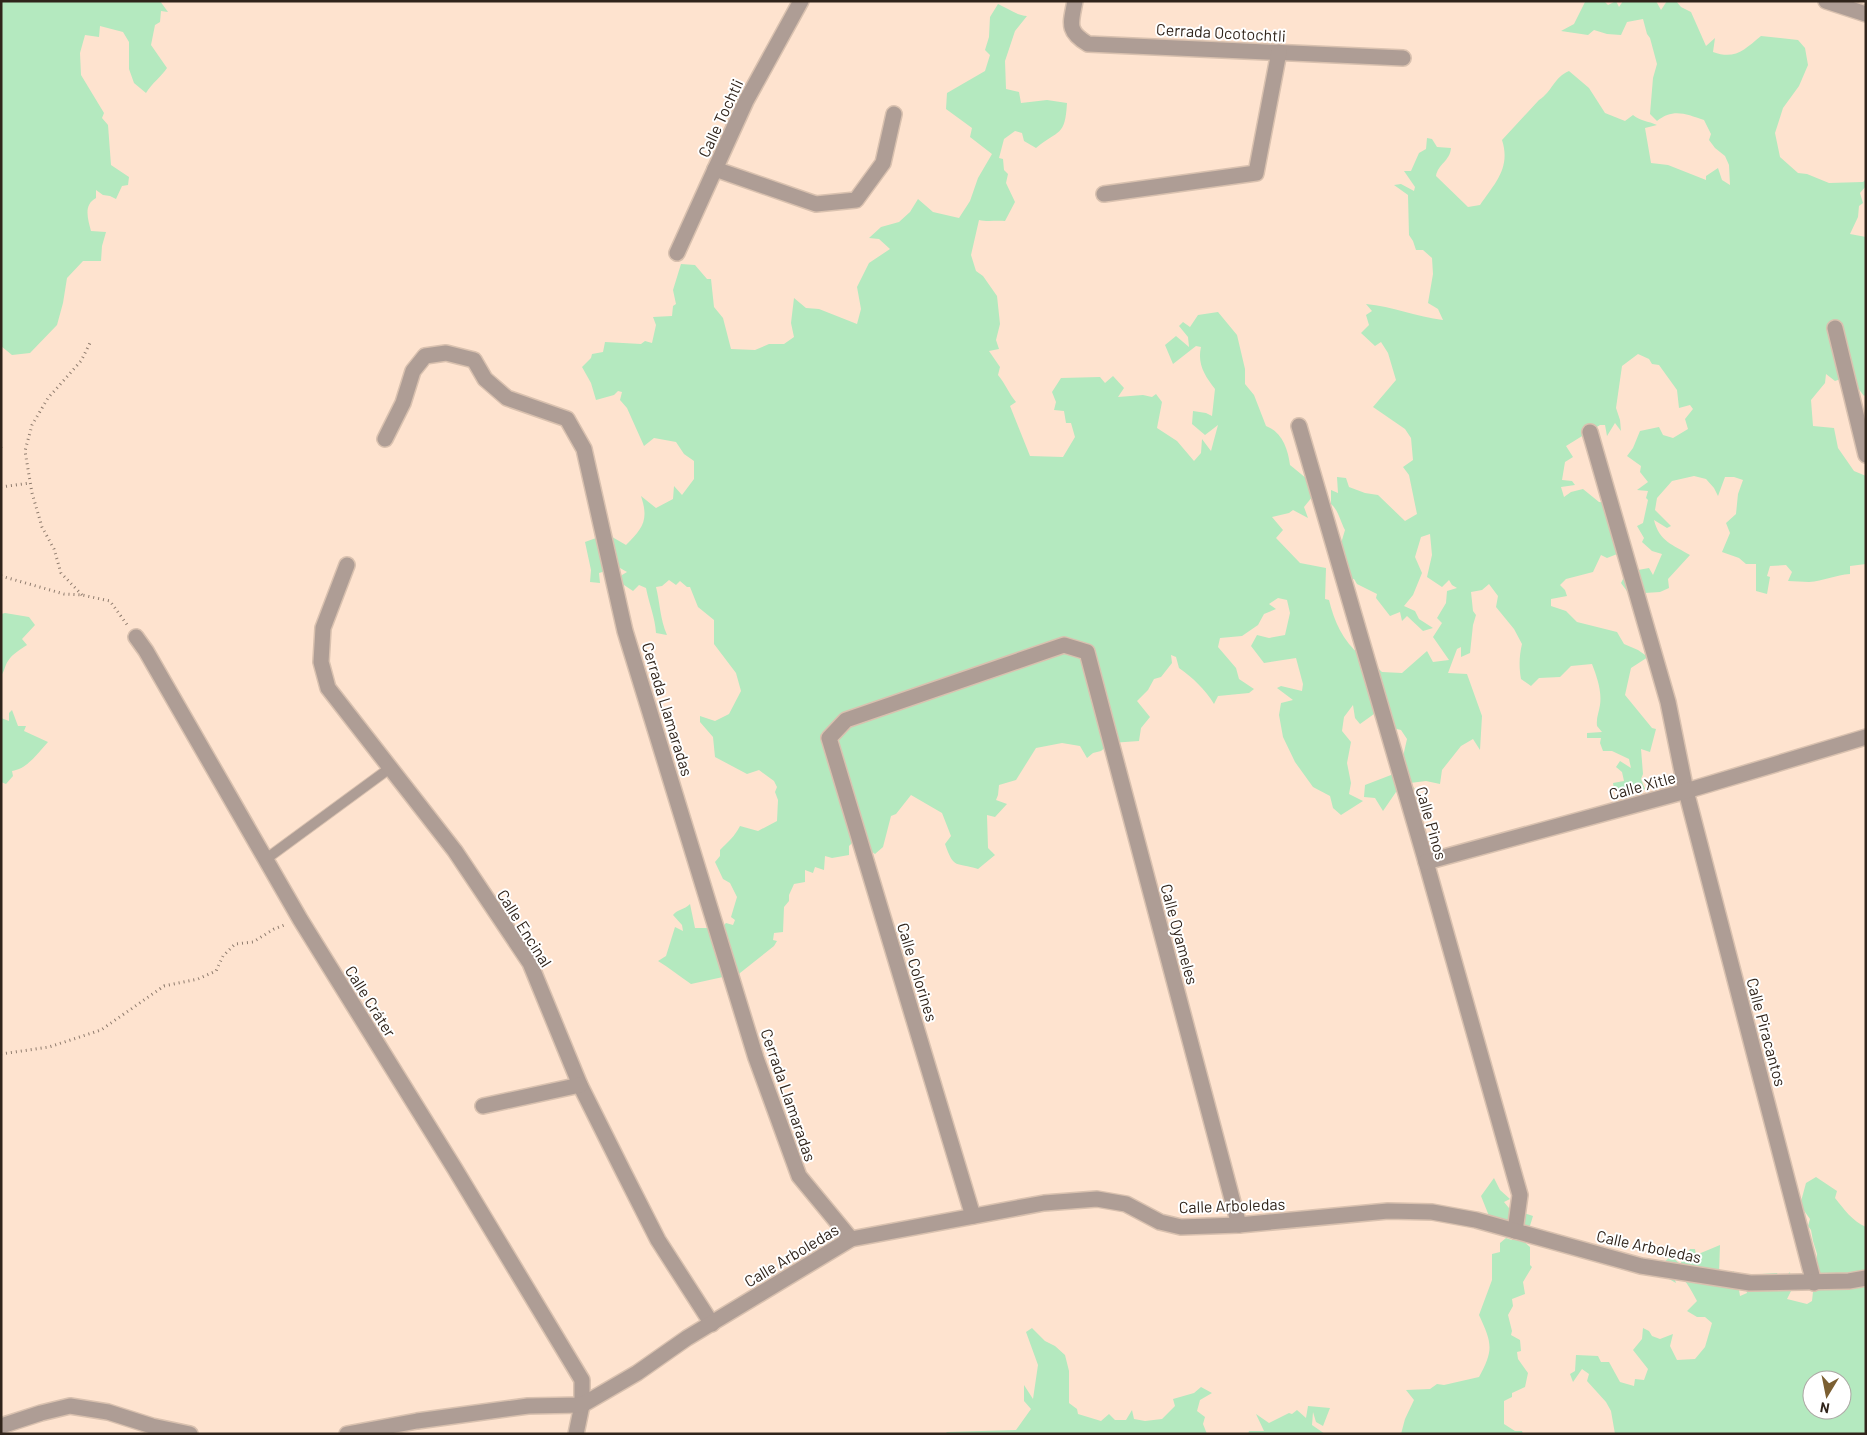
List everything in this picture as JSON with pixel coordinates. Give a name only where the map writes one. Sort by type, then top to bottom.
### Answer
[{"type":"street","name":"Calle Tochtli","points":[[677,253],[746,101],[800,1]]},
{"type":"street","name":"Cerrada Ocotochtli","points":[[1075,1],[1071,26],[1076,37],[1088,44],[1403,58]]},
{"type":"street","points":[[1826,1],[1866,14]]},
{"type":"street","points":[[1104,194],[1256,173],[1279,52]]},
{"type":"street","points":[[715,169],[816,204],[856,200],[883,163],[894,114]]},
{"type":"street","points":[[1835,328],[1866,455]]},
{"type":"street","name":"Cerrada Llamaradas","points":[[385,439],[403,403],[413,371],[425,356],[446,352],[474,360],[485,379],[507,398],[567,419],[584,449],[626,630],[756,1058],[799,1176],[851,1239]]},
{"type":"street","name":"Calle Pinos","points":[[1299,426],[1426,862],[1520,1195],[1516,1231]]},
{"type":"street","name":"Calle Piracantos","points":[[1590,432],[1668,702],[1686,791],[1814,1282]]},
{"type":"street","name":"Calle Encinal","points":[[347,565],[323,628],[321,662],[328,688],[455,851],[530,963],[580,1085],[658,1240],[712,1324]]},
{"type":"street","name":"Calle Cráter","points":[[136,637],[146,651],[300,919],[455,1169],[582,1380],[582,1405]]},
{"type":"street","name":"Calle Oyameles","points":[[829,738],[846,720],[1064,645],[1087,652],[1239,1225]]},
{"type":"street","name":"Calle Xitle","points":[[1426,862],[1686,791],[1866,737]]},
{"type":"street","name":"Calle Colorines","points":[[829,738],[973,1216]]},
{"type":"street","points":[[483,1106],[580,1085]]},
{"type":"street","name":"Calle Arboledas","points":[[582,1405],[637,1373],[688,1338],[851,1239],[1044,1203],[1098,1199],[1126,1204],[1160,1222],[1181,1227],[1239,1225],[1388,1211],[1432,1212],[1476,1220],[1642,1266],[1750,1283],[1849,1281],[1866,1278]]},
{"type":"street","points":[[347,1434],[417,1421],[528,1406],[582,1405],[576,1434]]},
{"type":"street","points":[[1,1426],[70,1406],[108,1412],[152,1426],[190,1434]]},
{"type":"lane","points":[[266,859],[390,768]]},
{"type":"path","points":[[82,595],[61,573],[54,549],[42,527],[30,483],[25,451],[32,425],[48,398],[81,361],[91,341]]},
{"type":"path","points":[[1,487],[30,483]]},
{"type":"path","points":[[1,576],[64,594],[82,595],[110,601],[136,637]]},
{"type":"path","points":[[1,1054],[49,1047],[101,1030],[164,986],[198,979],[216,970],[223,956],[235,944],[252,942],[274,929],[300,919]]},
{"type":"green space","points":[[1,1],[160,1],[168,12],[161,11],[160,22],[155,25],[151,45],[167,68],[146,93],[134,83],[129,69],[129,42],[123,32],[100,26],[99,37],[85,35],[80,53],[81,75],[104,113],[102,118],[108,125],[111,165],[129,177],[128,185],[122,186],[116,199],[103,195],[96,190],[96,198],[89,204],[88,213],[91,231],[106,232],[102,246],[101,261],[83,261],[67,278],[57,325],[30,353],[12,355],[1,346]]},
{"type":"green space","points":[[1587,1],[1604,1],[1608,5],[1616,1],[1619,7],[1623,1],[1656,1],[1661,10],[1667,1],[1676,1],[1681,7],[1691,12],[1706,46],[1715,38],[1713,52],[1721,54],[1727,55],[1739,52],[1761,36],[1798,40],[1805,48],[1808,65],[1799,86],[1783,108],[1775,133],[1780,157],[1798,173],[1807,174],[1829,183],[1863,182],[1866,179],[1866,186],[1860,193],[1863,203],[1859,206],[1858,217],[1850,234],[1866,237],[1866,394],[1864,396],[1849,376],[1835,381],[1826,374],[1825,383],[1811,400],[1813,426],[1834,428],[1838,448],[1854,471],[1866,476],[1866,564],[1850,566],[1850,574],[1809,582],[1788,581],[1792,572],[1786,565],[1770,566],[1767,576],[1770,577],[1767,594],[1756,591],[1756,564],[1746,564],[1739,558],[1722,552],[1730,533],[1726,523],[1736,514],[1738,494],[1743,480],[1725,477],[1718,496],[1706,479],[1694,476],[1672,481],[1657,498],[1655,510],[1671,526],[1667,528],[1654,520],[1663,538],[1690,555],[1668,579],[1669,588],[1660,592],[1629,594],[1621,583],[1628,569],[1649,568],[1653,575],[1662,554],[1652,551],[1642,542],[1644,538],[1637,526],[1643,523],[1648,491],[1637,490],[1648,482],[1640,472],[1641,466],[1627,456],[1633,448],[1640,431],[1659,427],[1663,435],[1673,438],[1688,429],[1685,419],[1693,409],[1690,405],[1679,408],[1677,390],[1659,365],[1652,364],[1649,359],[1638,354],[1622,366],[1616,408],[1621,431],[1615,423],[1607,436],[1605,425],[1600,425],[1566,446],[1573,457],[1565,462],[1562,480],[1572,481],[1575,485],[1561,487],[1564,497],[1571,492],[1583,489],[1599,502],[1614,503],[1624,533],[1627,533],[1625,551],[1607,558],[1601,555],[1593,572],[1566,579],[1560,585],[1565,590],[1567,596],[1551,599],[1551,606],[1566,611],[1577,622],[1617,632],[1624,644],[1648,657],[1631,668],[1625,695],[1652,728],[1656,729],[1650,752],[1641,749],[1643,774],[1641,779],[1645,789],[1630,797],[1614,789],[1613,783],[1624,781],[1622,772],[1616,767],[1620,761],[1631,768],[1629,759],[1612,751],[1603,751],[1600,743],[1601,738],[1587,738],[1587,733],[1602,732],[1597,726],[1600,689],[1592,664],[1571,666],[1560,677],[1539,678],[1531,686],[1521,679],[1520,653],[1522,644],[1514,629],[1496,607],[1498,596],[1489,584],[1482,590],[1471,592],[1473,611],[1476,615],[1470,653],[1461,657],[1461,647],[1457,649],[1448,673],[1467,674],[1482,716],[1480,750],[1473,739],[1461,746],[1442,770],[1440,784],[1426,781],[1410,783],[1415,789],[1396,792],[1383,811],[1375,798],[1364,797],[1365,785],[1391,775],[1402,761],[1407,739],[1401,730],[1386,725],[1374,714],[1360,724],[1355,718],[1353,705],[1344,717],[1342,731],[1351,742],[1347,763],[1351,783],[1349,794],[1363,801],[1341,815],[1333,808],[1330,796],[1313,787],[1295,762],[1283,737],[1279,715],[1281,703],[1293,700],[1277,688],[1281,686],[1302,691],[1303,684],[1296,658],[1264,663],[1251,646],[1257,635],[1269,638],[1285,635],[1290,613],[1287,600],[1278,598],[1269,604],[1276,609],[1264,614],[1258,625],[1242,636],[1220,638],[1218,647],[1236,668],[1239,679],[1254,689],[1249,693],[1218,696],[1214,704],[1207,693],[1179,668],[1176,657],[1171,655],[1172,663],[1161,677],[1154,679],[1148,690],[1137,701],[1150,717],[1141,728],[1139,741],[1111,743],[1087,758],[1080,746],[1062,743],[1036,748],[1016,780],[999,785],[996,800],[1007,804],[995,817],[987,815],[988,848],[995,855],[978,869],[957,864],[951,858],[945,844],[951,836],[942,813],[911,795],[896,814],[891,816],[883,847],[875,854],[868,849],[862,861],[852,843],[849,846],[849,855],[832,858],[825,856],[824,870],[815,867],[813,873],[805,870],[805,882],[794,884],[789,895],[789,901],[784,907],[783,932],[774,933],[773,940],[777,941],[774,946],[740,973],[732,984],[723,977],[691,984],[658,961],[666,956],[675,927],[683,931],[682,925],[673,915],[690,904],[695,928],[721,928],[726,923],[733,925],[735,920],[731,917],[737,897],[730,883],[723,879],[715,862],[720,856],[720,850],[734,836],[740,826],[758,831],[777,821],[778,800],[775,792],[777,787],[774,781],[759,770],[747,774],[715,757],[713,737],[700,722],[700,716],[715,721],[729,714],[741,691],[736,673],[714,644],[714,620],[698,607],[690,587],[687,587],[680,581],[676,585],[669,580],[662,586],[656,587],[661,617],[667,635],[656,633],[646,588],[639,585],[633,591],[618,581],[627,572],[620,568],[616,562],[613,569],[599,573],[600,583],[590,582],[591,570],[585,542],[607,534],[626,545],[637,534],[643,523],[644,511],[641,496],[656,508],[673,499],[674,486],[682,495],[694,479],[694,461],[684,454],[676,442],[654,438],[644,446],[627,408],[620,400],[622,392],[618,391],[614,395],[596,400],[591,383],[582,367],[591,358],[592,354],[603,352],[605,342],[641,344],[645,341],[652,343],[656,325],[653,317],[672,316],[673,306],[676,304],[673,290],[681,264],[695,265],[707,279],[711,279],[714,307],[723,318],[731,349],[755,350],[769,344],[784,344],[794,337],[791,323],[794,298],[806,308],[819,309],[857,324],[861,309],[857,287],[869,263],[890,249],[879,239],[869,238],[881,227],[899,222],[910,212],[918,199],[933,212],[959,218],[970,201],[978,178],[992,154],[970,137],[972,128],[946,109],[947,93],[985,71],[990,55],[985,50],[989,37],[990,17],[998,4],[1027,16],[1015,31],[1005,61],[1006,89],[1019,92],[1021,103],[1047,100],[1067,103],[1065,122],[1062,127],[1036,148],[1024,141],[1022,133],[1015,131],[1004,139],[999,158],[1003,159],[1004,170],[1008,174],[1006,183],[1015,202],[1005,221],[979,220],[971,255],[976,271],[983,276],[997,296],[1000,324],[996,340],[999,349],[989,351],[1000,367],[998,375],[1016,402],[1010,406],[1030,456],[1063,457],[1075,437],[1071,423],[1066,423],[1064,411],[1054,410],[1056,402],[1052,392],[1061,378],[1100,377],[1105,383],[1113,376],[1124,388],[1118,397],[1143,395],[1152,397],[1156,394],[1162,402],[1157,428],[1177,441],[1194,461],[1201,453],[1202,439],[1211,451],[1218,425],[1205,435],[1192,424],[1193,411],[1212,416],[1215,389],[1201,364],[1201,347],[1196,346],[1173,364],[1165,345],[1176,336],[1189,347],[1188,337],[1179,326],[1183,322],[1190,327],[1198,315],[1218,312],[1237,335],[1245,369],[1245,384],[1254,395],[1266,426],[1280,437],[1288,453],[1290,465],[1312,483],[1317,491],[1304,507],[1308,518],[1293,510],[1289,513],[1272,517],[1283,530],[1276,538],[1300,563],[1326,568],[1325,599],[1329,600],[1340,630],[1360,655],[1382,672],[1402,673],[1427,651],[1433,662],[1449,660],[1433,637],[1442,623],[1437,618],[1446,603],[1447,591],[1457,588],[1449,580],[1442,587],[1427,577],[1432,555],[1430,534],[1421,537],[1415,557],[1422,573],[1413,595],[1404,606],[1415,611],[1419,619],[1433,628],[1423,631],[1407,616],[1402,621],[1400,612],[1390,616],[1376,598],[1377,594],[1357,584],[1354,579],[1334,578],[1338,568],[1329,559],[1342,548],[1345,530],[1338,513],[1331,504],[1331,490],[1338,493],[1337,477],[1346,478],[1349,487],[1365,493],[1378,495],[1405,521],[1417,514],[1409,475],[1403,467],[1413,460],[1411,438],[1405,429],[1373,407],[1396,380],[1388,353],[1381,342],[1375,346],[1361,333],[1369,325],[1366,315],[1372,311],[1366,304],[1443,320],[1438,309],[1428,303],[1433,274],[1432,258],[1423,250],[1416,250],[1409,235],[1408,195],[1394,185],[1401,184],[1414,191],[1415,187],[1404,171],[1411,171],[1419,153],[1426,149],[1427,138],[1432,139],[1437,147],[1451,148],[1449,156],[1439,168],[1436,176],[1468,207],[1480,205],[1496,182],[1503,167],[1504,150],[1502,140],[1560,77],[1569,71],[1589,88],[1605,113],[1625,121],[1633,115],[1641,120],[1657,125],[1645,128],[1651,163],[1668,165],[1706,180],[1706,176],[1718,168],[1722,180],[1730,185],[1729,165],[1725,156],[1709,140],[1711,134],[1704,120],[1685,114],[1674,113],[1657,121],[1650,114],[1653,78],[1657,64],[1643,19],[1627,22],[1621,35],[1607,34],[1594,30],[1588,35],[1561,31],[1574,24]]},
{"type":"green space","points":[[1,614],[29,617],[35,625],[22,639],[27,645],[10,658],[1,676]]},
{"type":"green space","points":[[12,710],[18,726],[26,726],[24,731],[48,742],[27,764],[12,771],[13,776],[6,784],[1,782],[1,718],[9,721],[9,713]]},
{"type":"green space","points":[[1816,1177],[1837,1191],[1835,1198],[1852,1218],[1866,1227],[1866,1434],[1615,1434],[1611,1411],[1606,1402],[1587,1381],[1589,1374],[1582,1369],[1573,1382],[1570,1374],[1575,1371],[1576,1355],[1598,1356],[1601,1362],[1609,1362],[1620,1382],[1634,1386],[1635,1379],[1644,1380],[1648,1369],[1633,1350],[1642,1339],[1643,1328],[1649,1331],[1652,1336],[1660,1339],[1673,1334],[1670,1346],[1677,1360],[1695,1359],[1705,1347],[1712,1323],[1705,1317],[1697,1317],[1687,1311],[1697,1301],[1680,1275],[1671,1268],[1676,1283],[1662,1275],[1662,1264],[1671,1256],[1680,1264],[1690,1249],[1695,1249],[1696,1255],[1720,1245],[1719,1273],[1730,1274],[1734,1271],[1735,1286],[1739,1290],[1740,1296],[1747,1293],[1744,1280],[1757,1281],[1762,1274],[1777,1273],[1781,1281],[1790,1272],[1792,1289],[1787,1299],[1807,1304],[1812,1301],[1817,1254],[1811,1230],[1808,1226],[1810,1219],[1800,1205],[1806,1183]]},
{"type":"green space","points":[[1494,1178],[1500,1190],[1510,1199],[1504,1202],[1509,1208],[1533,1216],[1529,1229],[1522,1240],[1530,1247],[1530,1265],[1532,1267],[1523,1282],[1525,1294],[1512,1299],[1513,1306],[1508,1315],[1512,1331],[1511,1335],[1520,1340],[1521,1351],[1517,1352],[1518,1359],[1528,1373],[1525,1387],[1512,1393],[1512,1397],[1504,1401],[1504,1424],[1515,1431],[1522,1431],[1523,1434],[1401,1434],[1405,1419],[1414,1400],[1406,1390],[1430,1389],[1437,1384],[1444,1385],[1479,1377],[1487,1360],[1490,1346],[1489,1340],[1479,1315],[1492,1280],[1492,1254],[1500,1252],[1500,1243],[1506,1238],[1512,1240],[1517,1227],[1489,1216],[1481,1196]]},
{"type":"green space","points":[[1032,1328],[1045,1341],[1055,1346],[1065,1355],[1069,1371],[1069,1403],[1077,1409],[1078,1414],[1101,1421],[1109,1414],[1115,1420],[1126,1420],[1132,1410],[1134,1419],[1145,1421],[1162,1419],[1175,1406],[1173,1399],[1194,1393],[1201,1387],[1212,1393],[1200,1400],[1197,1411],[1205,1417],[1203,1424],[1207,1434],[945,1434],[947,1432],[1016,1430],[1031,1409],[1024,1401],[1024,1385],[1033,1399],[1038,1365],[1026,1332]]},
{"type":"green space","points":[[1308,1406],[1330,1408],[1323,1426],[1316,1422],[1313,1412],[1312,1425],[1325,1434],[1248,1434],[1249,1431],[1264,1431],[1256,1414],[1269,1423],[1289,1413],[1292,1414],[1297,1410],[1306,1418]]}]
